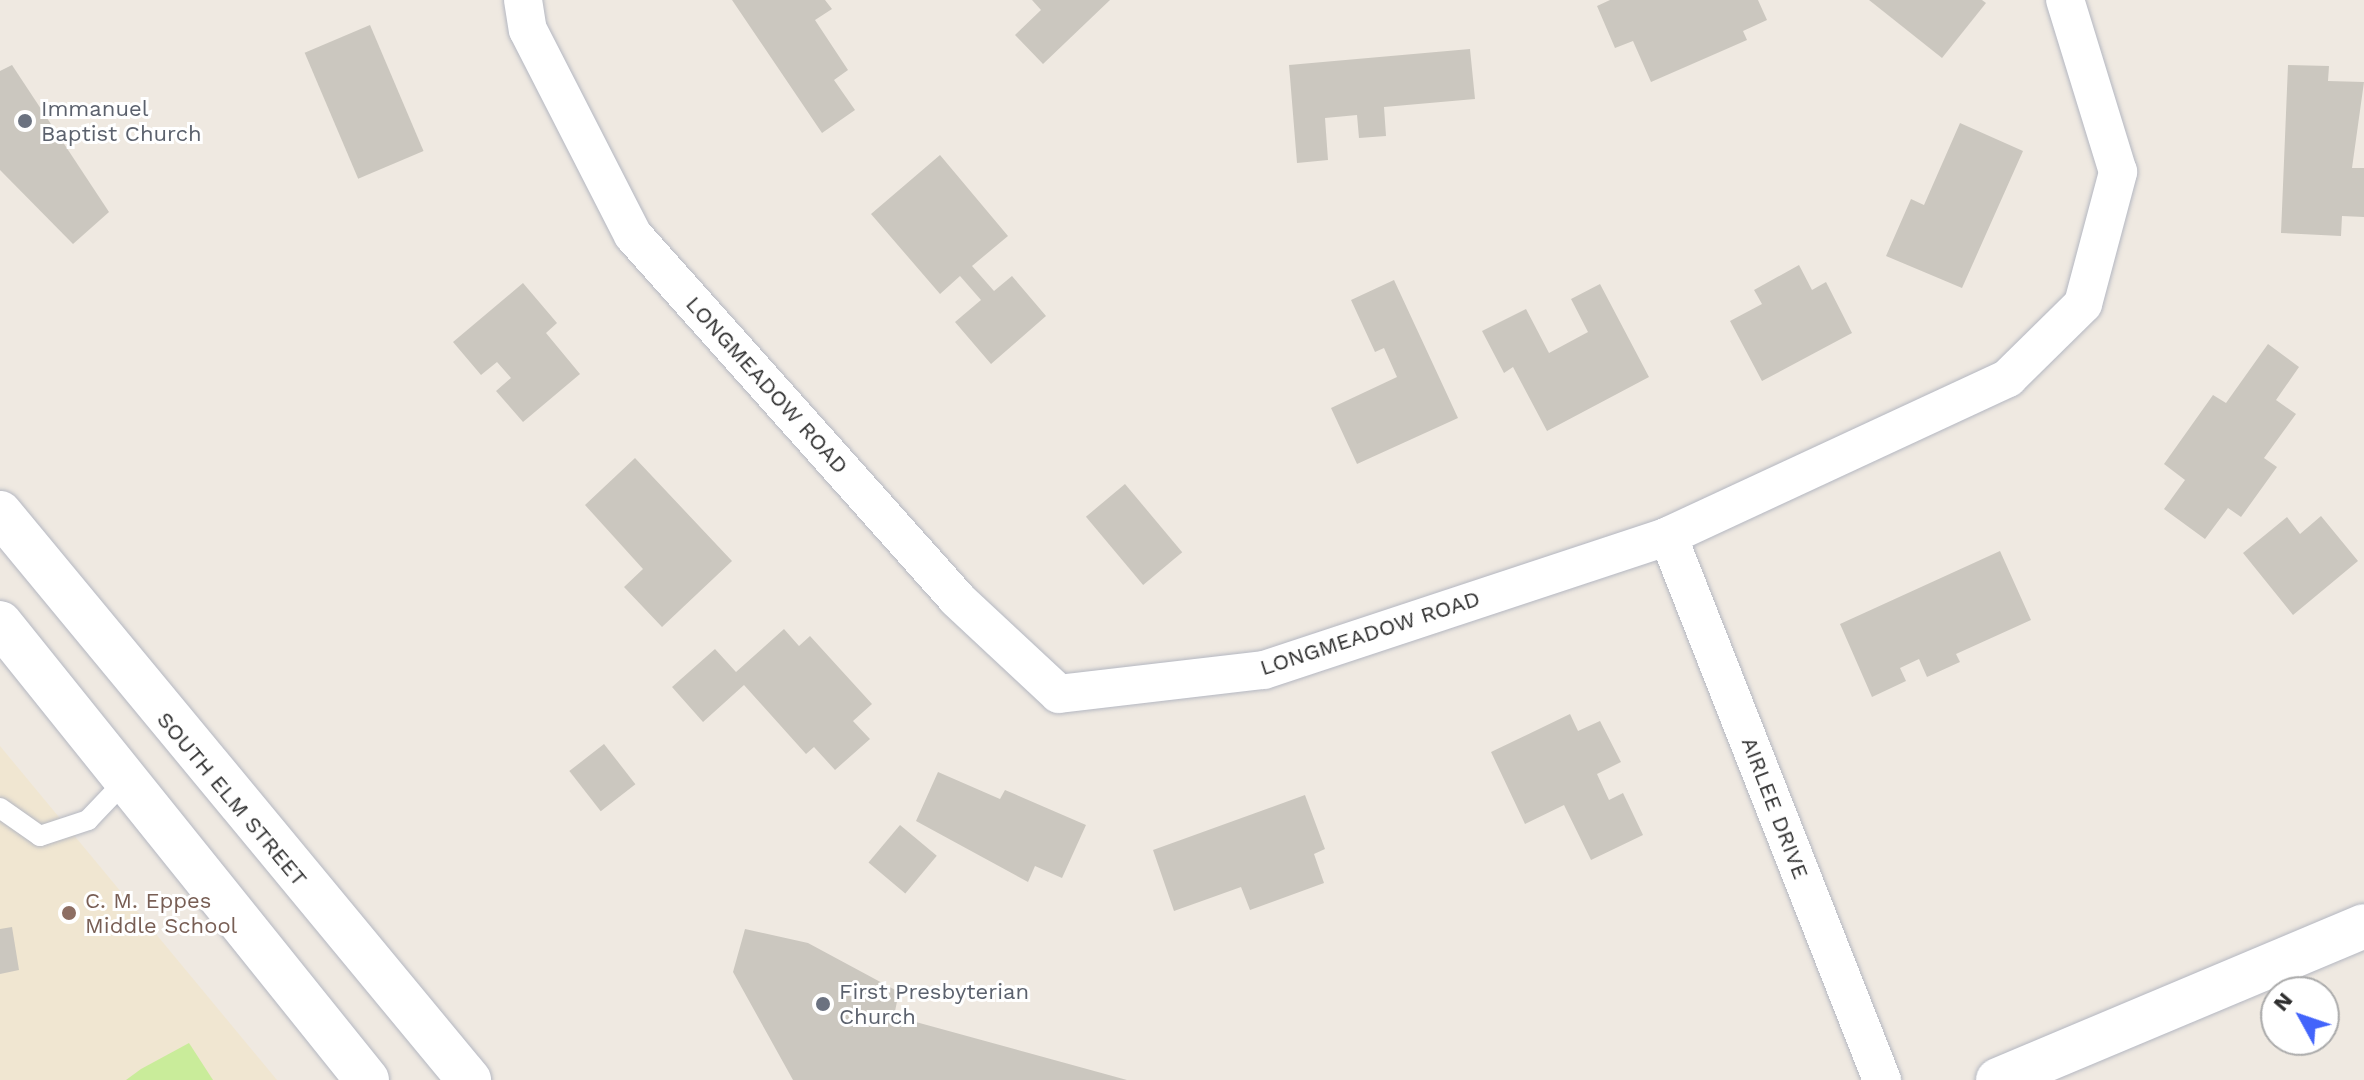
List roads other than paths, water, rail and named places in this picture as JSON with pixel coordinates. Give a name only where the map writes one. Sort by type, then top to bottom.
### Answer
[{"type":"street","name":"LONGMEADOW ROAD","points":[[523,0],[528,30],[633,235],[957,599],[1059,694],[1264,670],[1668,536],[2008,378],[2083,304],[2118,172],[2065,0]]},
{"type":"street","name":"SOUTH ELM STREET","points":[[0,513],[177,734],[469,1080]]},
{"type":"street","name":"AIRLEE DRIVE","points":[[1668,536],[1882,1080]]},
{"type":"street","points":[[0,623],[128,778],[367,1080]]},
{"type":"street","points":[[128,778],[177,734]]},
{"type":"street","points":[[1998,1080],[2364,926]]},
{"type":"lane","points":[[0,808],[40,836],[88,820],[128,778]]},
{"type":"place","name":"Immanuel Baptist Church","points":[[25,121]]},
{"type":"place","name":"C. M. Eppes Middle School","points":[[69,913]]},
{"type":"place","name":"First Presbyterian Church","points":[[823,1004]]}]
